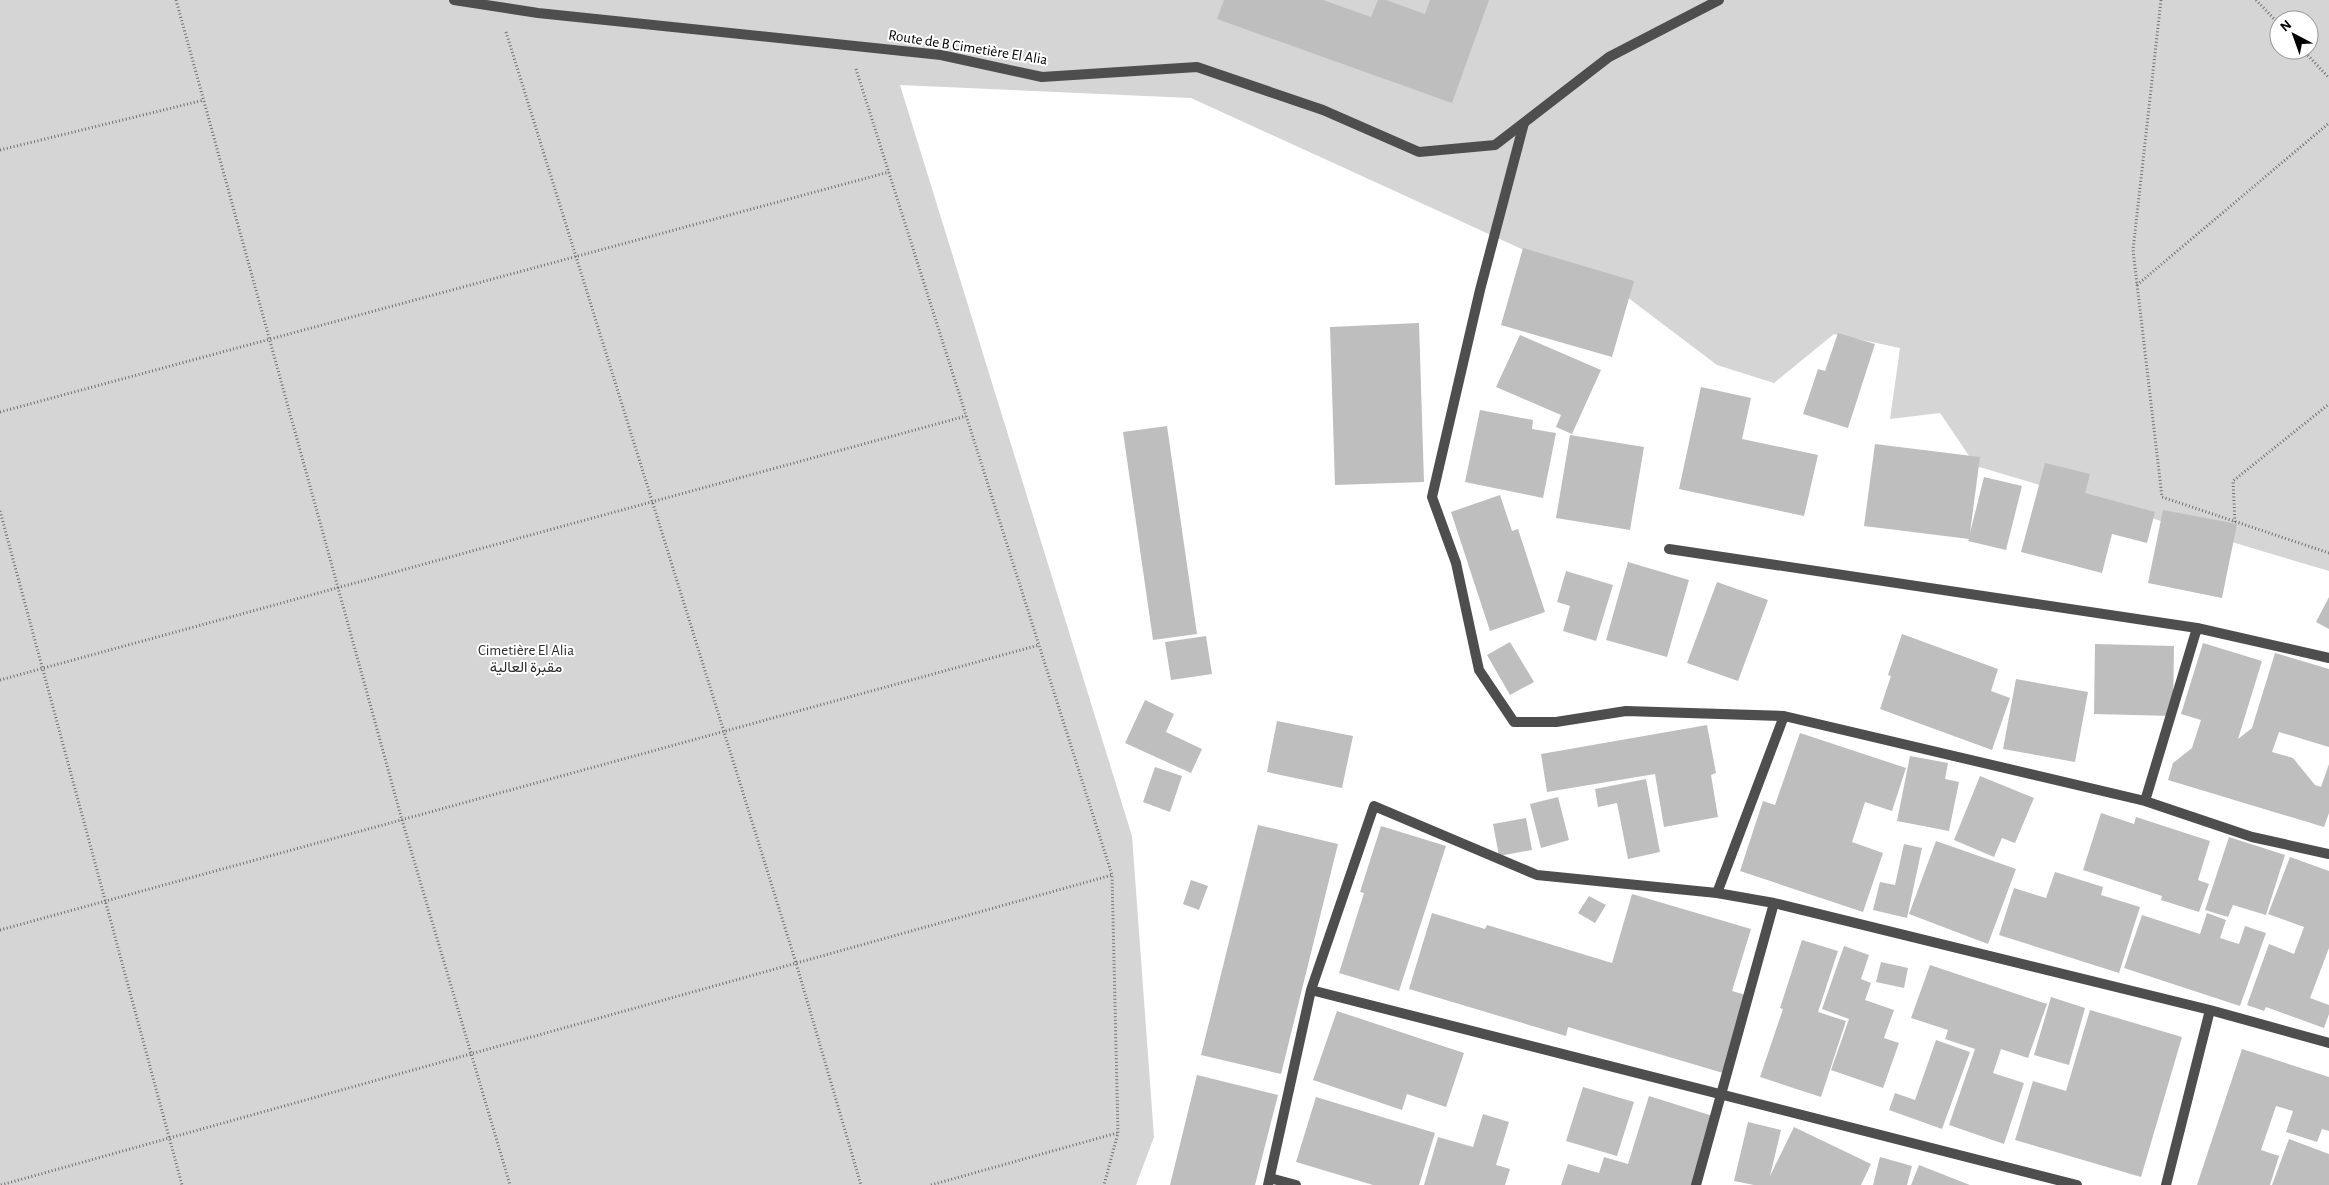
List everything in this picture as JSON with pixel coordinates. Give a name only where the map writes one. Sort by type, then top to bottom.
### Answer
[{"type":"street","name":"Route de B Cimetière El Alia","points":[[454,0],[538,13],[941,55],[1042,77],[1197,67],[1322,110],[1418,152],[1495,145],[1610,57],[1719,0]]},
{"type":"street","points":[[1524,123],[1480,290],[1432,497],[1456,563],[1479,670],[1514,722],[1556,722],[1626,711],[1784,716],[2145,801],[2252,836],[2329,854]]},
{"type":"street","points":[[1668,549],[2197,628],[2329,658]]},
{"type":"street","points":[[2145,801],[2197,628]]},
{"type":"street","points":[[1717,893],[1784,716]]},
{"type":"street","points":[[1296,1185],[1269,1182],[1311,990],[1374,806],[1536,874],[1717,893],[1774,903],[2210,1010],[2329,1043]]},
{"type":"street","points":[[1696,1185],[1774,903]]},
{"type":"street","points":[[1311,990],[2078,1185]]},
{"type":"street","points":[[2166,1185],[2210,1010]]},
{"type":"path","points":[[176,0],[402,820],[510,1185]]},
{"type":"path","points":[[2160,0],[2133,250],[2162,497],[2329,553]]},
{"type":"path","points":[[2256,0],[2269,14]]},
{"type":"path","points":[[498,7],[796,963],[861,1185]]},
{"type":"path","points":[[848,45],[1112,875],[1118,1133],[1104,1185]]},
{"type":"path","points":[[2312,60],[2329,78]]},
{"type":"path","points":[[0,150],[204,100]]},
{"type":"path","points":[[2137,285],[2329,122]]},
{"type":"path","points":[[0,412],[889,172]]},
{"type":"path","points":[[2235,522],[2233,481],[2329,404]]},
{"type":"path","points":[[0,680],[966,416]]},
{"type":"path","points":[[0,511],[182,1185]]},
{"type":"path","points":[[0,930],[1039,645]]},
{"type":"path","points":[[1,1185],[1112,875]]},
{"type":"path","points":[[931,1185],[1118,1133]]},
{"type":"green space","name":"Cimetière El Alia مقبرة العالية","points":[[0,0],[2329,0],[2329,571],[1976,466],[1940,413],[1890,419],[1900,348],[1834,334],[1774,383],[1717,365],[1627,297],[1191,98],[900,85],[1132,836],[1154,1137],[1136,1185],[0,1185]]},
{"type":"building","points":[[1224,0],[1323,0],[1371,17],[1378,0],[1386,0],[1425,14],[1430,0],[1489,0],[1452,103],[1217,19]]},
{"type":"building","points":[[1523,248],[1634,281],[1612,357],[1501,325]]},
{"type":"building","points":[[1419,323],[1424,482],[1335,485],[1330,327]]},
{"type":"building","points":[[1838,333],[1875,344],[1848,428],[1803,414],[1818,369],[1825,371]]},
{"type":"building","points":[[1520,335],[1601,370],[1572,434],[1556,427],[1561,415],[1496,387]]},
{"type":"building","points":[[1701,387],[1751,398],[1742,439],[1818,455],[1804,516],[1679,489]]},
{"type":"building","points":[[1480,410],[1533,420],[1532,429],[1556,433],[1543,498],[1465,482]]},
{"type":"building","points":[[1167,426],[1197,634],[1153,640],[1123,432]]},
{"type":"building","points":[[1570,435],[1644,447],[1630,530],[1556,518]]},
{"type":"building","points":[[1875,444],[1980,457],[1970,533],[1984,477],[2022,486],[2006,550],[1968,541],[1969,539],[1864,526]]},
{"type":"building","points":[[2045,463],[2090,474],[2085,493],[2155,512],[2147,543],[2112,534],[2102,573],[2021,552]]},
{"type":"building","points":[[1500,495],[1512,531],[1518,529],[1545,612],[1490,631],[1451,512]]},
{"type":"building","points":[[2163,510],[2237,524],[2222,598],[2148,583]]},
{"type":"building","points":[[1628,562],[1689,580],[1667,657],[1606,640]]},
{"type":"building","points":[[1566,571],[1613,585],[1596,641],[1563,631],[1570,606],[1557,602]]},
{"type":"building","points":[[1717,582],[1768,600],[1738,681],[1687,663]]},
{"type":"building","points":[[2329,597],[2329,629],[2316,622]]},
{"type":"building","points":[[1902,634],[1998,669],[1991,691],[2010,698],[1992,750],[1880,709],[1891,676],[1888,675]]},
{"type":"building","points":[[1206,636],[1212,674],[1171,680],[1165,642]]},
{"type":"building","points":[[1510,642],[1534,682],[1510,695],[1487,655]]},
{"type":"building","points":[[2203,643],[2262,661],[2238,739],[2252,728],[2275,653],[2329,669],[2329,747],[2279,732],[2272,752],[2293,758],[2315,785],[2321,787],[2329,764],[2329,813],[2324,827],[2168,780],[2173,763],[2192,748],[2201,720],[2181,714]]},
{"type":"building","points":[[2095,644],[2174,646],[2173,716],[2094,714]]},
{"type":"building","points":[[2016,679],[2088,692],[2075,762],[2003,749]]},
{"type":"building","points":[[1145,700],[1174,714],[1166,732],[1202,749],[1191,773],[1125,743]]},
{"type":"building","points":[[1277,721],[1353,736],[1342,788],[1267,772]]},
{"type":"building","points":[[1707,725],[1716,773],[1711,775],[1718,817],[1664,827],[1655,774],[1547,792],[1541,754]]},
{"type":"building","points":[[1800,733],[1906,768],[1892,811],[1865,802],[1852,842],[1883,853],[1863,912],[1740,871],[1763,801],[1775,805]]},
{"type":"building","points":[[1910,756],[1948,763],[1945,779],[1959,782],[1949,831],[1897,821]]},
{"type":"building","points":[[1155,767],[1182,776],[1170,812],[1143,802]]},
{"type":"building","points":[[1980,776],[2034,798],[2015,843],[2002,838],[1994,857],[1954,840]]},
{"type":"building","points":[[1646,779],[1660,852],[1628,859],[1617,803],[1598,807],[1595,789]]},
{"type":"building","points":[[1558,797],[1569,840],[1541,848],[1530,804]]},
{"type":"building","points":[[2101,813],[2134,824],[2136,817],[2210,841],[2198,880],[2209,884],[2199,912],[2161,900],[2162,896],[2083,870]]},
{"type":"building","points":[[1526,818],[1532,850],[1499,856],[1493,824]]},
{"type":"building","points":[[1258,825],[1338,844],[1281,1074],[1201,1055]]},
{"type":"building","points":[[1381,826],[1446,846],[1399,991],[1339,973],[1364,893],[1360,892]]},
{"type":"building","points":[[2229,837],[2285,855],[2266,915],[2233,905],[2228,917],[2205,910]]},
{"type":"building","points":[[1936,841],[2016,869],[1988,944],[1909,914]]},
{"type":"building","points":[[1904,844],[1922,848],[1907,918],[1873,910],[1880,882],[1895,885]]},
{"type":"building","points":[[2290,857],[2329,871],[2329,948],[2310,998],[2329,1005],[2329,1014],[2324,1028],[2266,1007],[2264,1011],[2247,1005],[2269,944],[2294,954],[2304,927],[2268,914]]},
{"type":"building","points":[[2055,872],[2103,887],[2101,895],[2140,907],[2119,973],[1999,935],[2014,888],[2046,898]]},
{"type":"building","points":[[1191,880],[1208,886],[1199,910],[1183,904]]},
{"type":"building","points":[[1632,894],[1751,929],[1732,991],[1746,995],[1723,1073],[1568,1027],[1566,1036],[1409,989],[1432,913],[1485,929],[1487,925],[1612,963]]},
{"type":"building","points":[[1589,896],[1606,905],[1595,923],[1578,913]]},
{"type":"building","points":[[2207,913],[2226,920],[2220,938],[2239,944],[2245,926],[2266,933],[2240,1006],[2124,968],[2142,915],[2200,934]]},
{"type":"building","points":[[1802,940],[1838,951],[1818,1012],[1846,1021],[1821,1097],[1760,1077],[1783,1009],[1780,1008]]},
{"type":"building","points":[[1844,946],[1869,955],[1861,979],[1871,983],[1865,1000],[1894,1010],[1884,1038],[1899,1043],[1883,1088],[1831,1070],[1849,1019],[1822,1009]]},
{"type":"building","points":[[1881,962],[1908,968],[1904,988],[1876,982]]},
{"type":"building","points":[[1930,965],[2047,1004],[2028,1058],[2001,1049],[1993,1073],[2024,1083],[2004,1144],[1949,1125],[1975,1049],[1945,1039],[1948,1030],[1911,1018]]},
{"type":"building","points":[[2051,997],[2085,1008],[2069,1065],[2034,1055]]},
{"type":"building","points":[[2090,1010],[2182,1037],[2141,1177],[2015,1140],[2033,1081],[2066,1091]]},
{"type":"building","points":[[1337,1011],[1464,1053],[1446,1107],[1407,1094],[1402,1110],[1313,1080]]},
{"type":"building","points":[[1936,1040],[1970,1052],[1942,1129],[1889,1110],[1895,1093],[1915,1100]]},
{"type":"building","points":[[2242,1049],[2329,1077],[2329,1131],[2322,1129],[2317,1142],[2286,1132],[2293,1111],[2276,1106],[2261,1150],[2279,1156],[2270,1185],[2197,1185]]},
{"type":"building","points":[[1197,1075],[1278,1095],[1255,1185],[1170,1185]]},
{"type":"building","points":[[1583,1087],[1634,1102],[1617,1156],[1566,1141]]},
{"type":"building","points":[[1649,1096],[1719,1118],[1698,1185],[1561,1185],[1568,1164],[1599,1173],[1604,1157],[1628,1164]]},
{"type":"building","points":[[1316,1097],[1435,1133],[1419,1185],[1373,1185],[1296,1162]]},
{"type":"building","points":[[1483,1114],[1509,1122],[1496,1165],[1510,1169],[1505,1185],[1424,1185],[1438,1137],[1473,1147]]},
{"type":"building","points":[[1748,1122],[1781,1130],[1770,1176],[1794,1127],[1871,1164],[1861,1185],[1754,1185],[1734,1181]]},
{"type":"building","points":[[2289,1139],[2329,1154],[2329,1185],[2272,1185]]},
{"type":"building","points":[[1880,1157],[1912,1166],[1907,1185],[1873,1185]]},
{"type":"building","points":[[1919,1165],[1970,1185],[1911,1185]]}]
